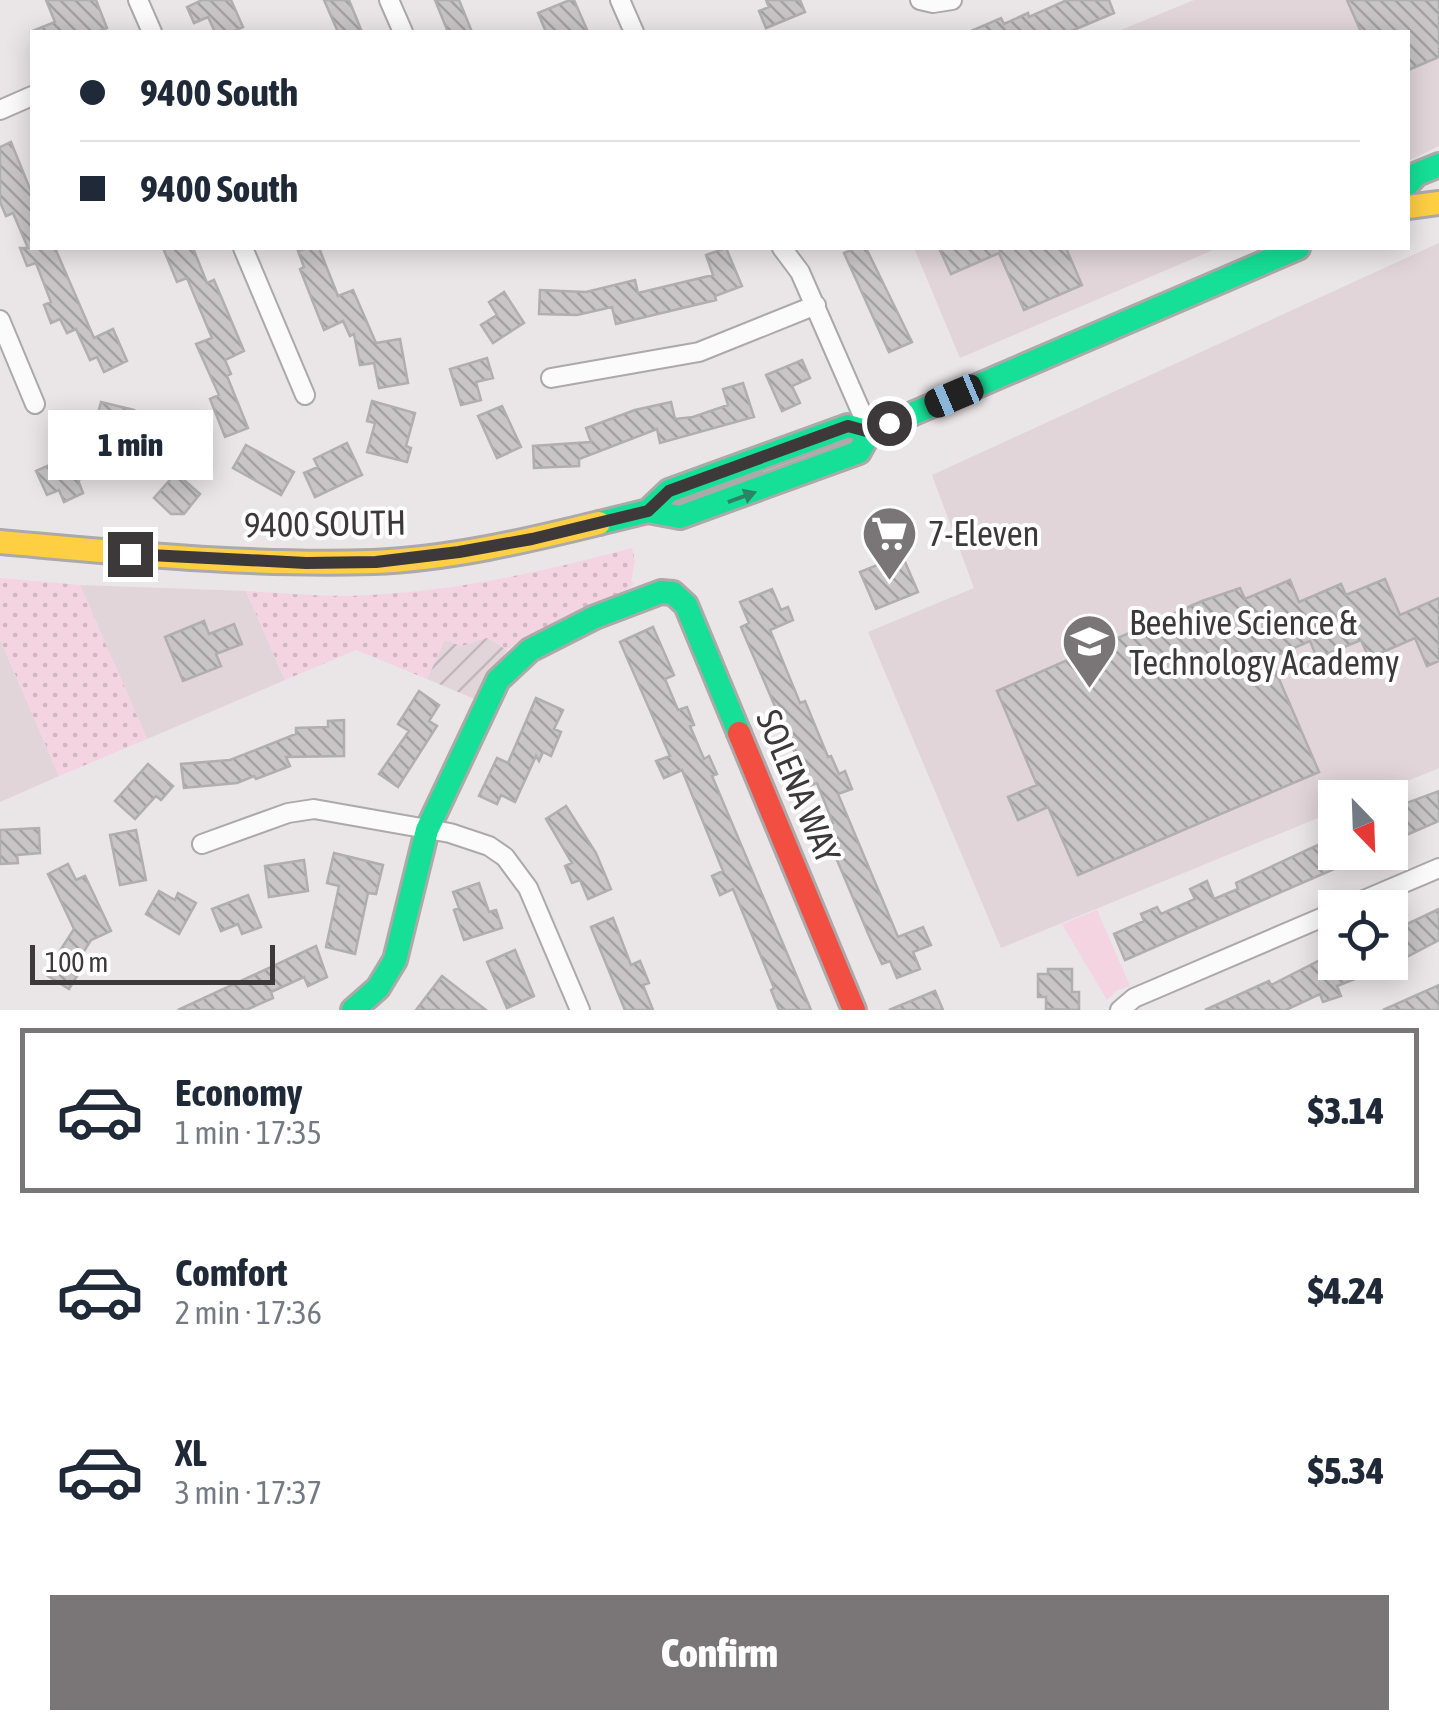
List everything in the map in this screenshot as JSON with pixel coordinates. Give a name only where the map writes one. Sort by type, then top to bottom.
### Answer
[{"type":"main road","points":[[1410,182],[1439,164]]},
{"type":"main road","points":[[1410,207],[1439,202]]},
{"type":"main road","name":"9400 SOUTH","points":[[0,542],[214,560],[376,562],[532,539],[648,511],[669,491],[848,426],[870,432],[1293,250]]},
{"type":"main road","name":"SOLENA WAY","points":[[427,830],[509,664],[538,644],[661,592],[673,594],[686,605],[854,1010]]},
{"type":"main road","points":[[354,1010],[373,996],[395,960],[427,830]]},
{"type":"street","points":[[138,0],[151,30]]},
{"type":"street","points":[[390,0],[402,30]]},
{"type":"street","points":[[620,0],[633,30]]},
{"type":"street","points":[[920,0],[933,4],[952,0]]},
{"type":"street","points":[[0,110],[30,97]]},
{"type":"street","points":[[244,250],[305,394]]},
{"type":"street","points":[[784,250],[800,272],[870,432]]},
{"type":"street","points":[[551,378],[700,352],[816,306]]},
{"type":"street","points":[[0,320],[35,404]]},
{"type":"street","points":[[202,844],[288,813],[314,809],[450,832],[488,846],[518,872],[528,888],[580,1010]]},
{"type":"street","points":[[1387,890],[1439,868]]},
{"type":"street","points":[[1120,1010],[1134,998],[1318,919]]},
{"type":"shaded area","points":[[1194,0],[1439,0],[1439,146],[1410,160],[1410,30],[1121,30]]},
{"type":"shaded area","points":[[1439,243],[1439,768],[1408,781],[1318,780],[1318,818],[1001,948],[868,632],[974,588],[932,475]]},
{"type":"shaded area","points":[[915,250],[1213,250],[960,358]]},
{"type":"shaded area","points":[[632,548],[634,584],[620,595],[538,631],[507,650],[487,638],[462,646],[445,640],[427,679],[356,650],[285,680],[246,591],[346,596],[454,587]]},
{"type":"shaded area","points":[[0,578],[80,585],[147,739],[59,776],[0,639]]},
{"type":"shaded area","points":[[80,585],[246,591],[285,680],[147,739]]},
{"type":"shaded area","points":[[487,637],[507,650],[477,700],[427,679],[445,640],[462,646]]},
{"type":"shaded area","points":[[0,639],[59,776],[0,802]]},
{"type":"shaded area","points":[[1097,910],[1130,986],[1117,990],[1107,1000],[1062,924]]},
{"type":"building","points":[[46,0],[96,0],[107,28],[35,30],[55,22]]},
{"type":"building","points":[[202,0],[231,0],[243,27],[214,30],[208,17],[194,23],[187,7]]},
{"type":"building","points":[[324,0],[349,0],[361,30],[337,30]]},
{"type":"building","points":[[435,0],[459,0],[471,30],[447,30]]},
{"type":"building","points":[[574,0],[587,30],[545,30],[538,13]]},
{"type":"building","points":[[766,0],[800,0],[805,12],[766,28],[759,11],[769,7]]},
{"type":"building","points":[[1067,0],[1109,0],[1114,13],[1074,30],[974,30],[1001,18],[1004,24],[1028,13],[1029,17]]},
{"type":"building","points":[[1347,0],[1439,0],[1439,57],[1410,69],[1410,30],[1360,30]]},
{"type":"building","points":[[11,142],[30,189],[30,250],[56,250],[94,338],[113,329],[127,361],[104,372],[97,357],[90,360],[76,329],[67,333],[60,319],[51,323],[44,305],[51,302],[36,263],[27,266],[20,248],[28,248],[13,213],[6,216],[0,202],[0,147]]},
{"type":"building","points":[[164,250],[194,250],[207,283],[214,280],[244,351],[225,360],[231,374],[227,376],[248,428],[225,437],[210,399],[219,395],[196,344],[212,338],[187,278],[177,282]]},
{"type":"building","points":[[320,250],[338,296],[353,290],[376,343],[400,339],[408,383],[379,388],[374,363],[360,365],[354,334],[350,336],[343,321],[324,330],[300,269],[304,267],[298,251]]},
{"type":"building","points":[[727,250],[742,286],[715,296],[716,300],[616,324],[612,307],[577,315],[539,314],[540,290],[586,292],[635,280],[638,293],[713,275],[706,255]]},
{"type":"building","points":[[867,250],[912,342],[889,352],[844,253]]},
{"type":"building","points":[[940,250],[1067,250],[1082,285],[1024,310],[999,253],[951,274]]},
{"type":"building","points":[[504,292],[524,323],[493,343],[481,325],[497,315],[489,302]]},
{"type":"building","points":[[487,358],[493,378],[476,382],[481,400],[461,405],[450,369]]},
{"type":"building","points":[[802,360],[810,378],[792,386],[800,403],[782,411],[766,375]]},
{"type":"building","points":[[743,383],[754,417],[660,443],[657,429],[579,459],[579,466],[534,468],[533,446],[591,442],[586,428],[671,402],[675,419],[693,417],[728,405],[723,389]]},
{"type":"building","points":[[372,401],[415,413],[406,446],[411,448],[407,462],[367,452],[375,423],[367,421]]},
{"type":"building","points":[[101,402],[134,410],[125,446],[103,440],[107,424],[96,421]]},
{"type":"building","points":[[502,406],[521,447],[497,458],[478,416]]},
{"type":"building","points":[[347,443],[362,475],[315,497],[304,473],[318,467],[314,459]]},
{"type":"building","points":[[246,445],[294,472],[281,495],[233,468]]},
{"type":"building","points":[[82,451],[92,474],[78,480],[83,493],[64,502],[59,490],[47,495],[36,471]]},
{"type":"building","points":[[176,473],[200,494],[184,514],[171,514],[154,498]]},
{"type":"building","name":"7-Eleven","points":[[902,555],[918,592],[876,609],[860,572]]},
{"type":"building","points":[[1385,579],[1400,615],[1439,598],[1439,661],[1427,666],[1415,638],[1369,658],[1361,640],[1317,658],[1310,641],[1270,658],[1319,772],[1078,875],[1048,807],[1018,820],[1008,797],[1037,785],[997,691],[1240,588],[1245,599],[1290,580],[1299,602],[1341,584],[1346,595]]},
{"type":"building","points":[[772,589],[781,610],[788,607],[793,620],[770,630],[800,703],[805,701],[828,757],[831,756],[839,774],[845,771],[852,789],[838,794],[898,937],[923,927],[931,945],[913,952],[920,969],[897,978],[890,961],[882,964],[870,938],[823,827],[833,823],[817,783],[809,786],[741,627],[749,623],[740,602]]},
{"type":"building","points":[[204,621],[209,634],[234,624],[242,644],[216,654],[221,666],[183,681],[165,637]]},
{"type":"building","points":[[653,627],[674,675],[665,679],[678,710],[687,707],[694,725],[690,726],[704,759],[709,756],[717,774],[712,776],[811,1010],[779,1010],[771,990],[774,988],[733,889],[720,895],[712,876],[723,871],[682,770],[664,778],[656,761],[670,756],[620,642]]},
{"type":"building","points":[[419,691],[439,705],[429,721],[437,726],[398,787],[379,774],[409,731],[398,724]]},
{"type":"building","points":[[536,698],[563,710],[554,729],[561,732],[551,756],[543,752],[539,761],[536,756],[515,802],[501,795],[497,804],[479,796],[497,758],[508,763]]},
{"type":"building","points":[[344,720],[344,756],[286,757],[290,766],[256,779],[254,776],[237,783],[184,788],[181,764],[230,760],[296,734],[296,728],[328,727],[328,721]]},
{"type":"building","points":[[148,764],[173,786],[161,800],[156,796],[135,819],[115,801]]},
{"type":"building","points":[[1439,791],[1439,821],[1408,834],[1408,802]]},
{"type":"building","points":[[566,806],[596,853],[611,889],[588,899],[580,880],[572,883],[565,866],[572,863],[546,819]]},
{"type":"building","points":[[39,828],[40,853],[17,855],[18,863],[0,864],[0,830]]},
{"type":"building","points":[[136,830],[146,880],[120,885],[110,835]]},
{"type":"building","points":[[1318,845],[1318,870],[1332,870],[1125,960],[1114,934],[1144,921],[1141,914],[1157,907],[1161,914],[1195,899],[1190,889],[1207,881],[1214,899],[1238,889],[1236,883]]},
{"type":"building","points":[[334,853],[383,865],[376,894],[368,893],[355,954],[326,947],[339,886],[327,883]]},
{"type":"building","points":[[304,860],[308,891],[269,897],[265,866]]},
{"type":"building","points":[[68,864],[76,880],[85,876],[111,931],[91,940],[71,972],[77,976],[69,989],[45,974],[74,929],[48,874]]},
{"type":"building","points":[[479,883],[489,912],[496,910],[502,928],[464,940],[454,910],[459,908],[453,892]]},
{"type":"building","points":[[159,891],[175,900],[178,893],[196,903],[179,934],[146,914]]},
{"type":"building","points":[[248,895],[261,927],[242,934],[238,924],[221,931],[212,909]]},
{"type":"building","points":[[1439,909],[1439,940],[1408,956],[1408,924]]},
{"type":"building","points":[[613,918],[631,965],[640,961],[649,983],[643,985],[653,1010],[625,1010],[591,927]]},
{"type":"building","points":[[316,946],[327,977],[308,986],[304,977],[271,992],[273,998],[246,1010],[178,1010]]},
{"type":"building","points":[[515,950],[534,996],[507,1008],[487,962]]},
{"type":"building","points":[[1318,961],[1318,980],[1352,980],[1337,986],[1341,996],[1323,1002],[1320,994],[1286,1010],[1205,1010],[1269,981],[1271,985]]},
{"type":"building","points":[[1048,969],[1072,969],[1072,992],[1079,992],[1079,1010],[1046,1009],[1046,997],[1038,997],[1038,974],[1048,974]]},
{"type":"building","points":[[442,976],[486,1010],[416,1010]]},
{"type":"building","points":[[1439,985],[1439,1010],[1383,1010]]},
{"type":"building","points":[[935,991],[943,1010],[889,1010]]},
{"type":"traffic: fast","points":[[1410,182],[1417,174],[1439,165]]},
{"type":"traffic: fast","points":[[599,523],[648,511],[680,517],[859,452],[870,432],[1293,250]]},
{"type":"traffic: fast","points":[[648,511],[669,491],[848,426],[870,432]]},
{"type":"traffic: fast","points":[[353,1010],[378,988],[395,960],[427,830],[498,680],[530,650],[595,617],[661,592],[673,593],[686,605],[739,733]]},
{"type":"traffic: slow","points":[[1410,207],[1439,203]]},
{"type":"traffic: slow","points":[[0,542],[233,560],[373,562],[459,553],[599,523]]},
{"type":"traffic: jam","points":[[739,733],[854,1010]]},
{"type":"place","name":"7-Eleven","points":[[889,582]]},
{"type":"place","name":"Beehive Science & Technology Academy","points":[[1090,691]]},
{"type":"route","points":[[130,554],[306,563],[376,562],[459,552],[648,511],[669,491],[848,426],[870,432],[889,423]]}]
